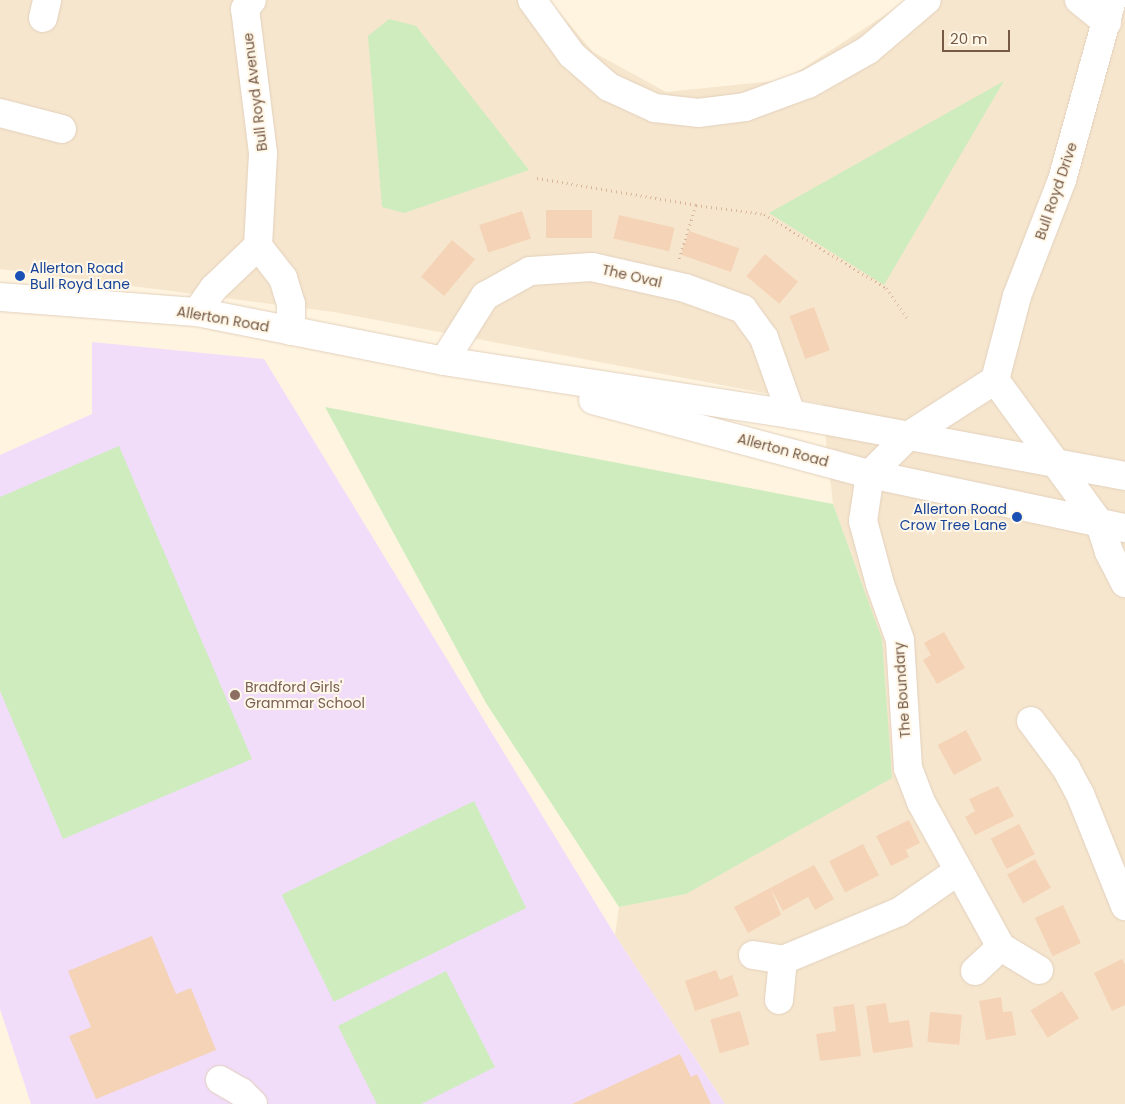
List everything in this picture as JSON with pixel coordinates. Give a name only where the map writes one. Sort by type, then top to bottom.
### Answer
[{"type":"street","name":"Bull Royd Avenue","points":[[252,0],[245,9],[264,154],[258,246]]},
{"type":"street","points":[[532,0],[572,55],[609,87],[655,108],[698,113],[745,107],[808,84],[868,50],[927,0]]},
{"type":"street","points":[[1079,0],[1110,12]]},
{"type":"street","name":"Bull Royd Drive","points":[[995,380],[1017,296],[1062,180],[1110,12]]},
{"type":"street","points":[[0,113],[62,129]]},
{"type":"street","points":[[197,312],[214,288],[258,246],[283,278],[292,304],[291,331]]},
{"type":"street","name":"The Oval","points":[[444,361],[485,296],[530,271],[592,267],[672,284],[744,309],[764,338],[791,414]]},
{"type":"street","name":"Allerton Road","points":[[0,296],[197,312],[444,361],[791,414],[1125,476]]},
{"type":"street","name":"Allerton Road","points":[[444,361],[870,474],[1113,526]]},
{"type":"street","points":[[870,474],[908,436],[995,380],[1057,464],[1113,526],[1109,552],[1125,583]]},
{"type":"street","name":"The Boundary","points":[[870,474],[863,521],[880,584],[900,640],[908,768],[921,802],[1001,947],[1039,970]]},
{"type":"street","points":[[1031,721],[1066,768],[1080,794],[1101,851],[1125,906]]},
{"type":"street","points":[[753,955],[783,960],[899,912],[958,871]]},
{"type":"street","points":[[976,971],[1001,947]]},
{"type":"street","points":[[779,1000],[783,960]]},
{"type":"street","points":[[220,1080],[241,1092],[253,1104]]},
{"type":"path","points":[[537,178],[696,205],[764,214],[886,288],[908,320]]},
{"type":"path","points":[[672,284],[696,205]]},
{"type":"shaded area","points":[[0,0],[549,0],[593,52],[666,92],[785,80],[908,0],[1125,0],[1125,1104],[725,1104],[615,935],[619,907],[686,894],[882,639],[833,504],[822,404],[334,312],[0,269]]},
{"type":"shaded area","name":"Bradford Girls' Grammar School","points":[[92,342],[264,359],[615,935],[725,1104],[31,1104],[0,1009],[0,455],[92,414]]},
{"type":"green space","points":[[389,19],[416,26],[529,170],[404,213],[382,207],[368,36]]},
{"type":"green space","points":[[1004,81],[884,285],[769,213]]},
{"type":"green space","points":[[325,407],[833,504],[882,639],[892,778],[686,894],[619,907],[486,703]]},
{"type":"green space","points":[[119,446],[252,759],[63,839],[0,691],[0,497]]},
{"type":"green space","points":[[474,801],[526,908],[334,1002],[282,895]]},
{"type":"green space","points":[[446,971],[495,1067],[421,1104],[377,1104],[338,1026]]},
{"type":"building","points":[[546,210],[592,210],[592,238],[546,238]]},
{"type":"building","points":[[522,211],[531,239],[488,252],[479,225]]},
{"type":"building","points":[[619,215],[675,228],[669,251],[614,238]]},
{"type":"building","points":[[689,231],[739,248],[731,272],[681,255]]},
{"type":"building","points":[[452,240],[475,259],[444,296],[421,277]]},
{"type":"building","points":[[765,254],[798,282],[779,304],[746,276]]},
{"type":"building","points":[[814,307],[830,350],[805,359],[790,316]]},
{"type":"building","points":[[944,632],[965,668],[937,684],[923,660],[931,655],[924,643]]},
{"type":"building","points":[[966,730],[982,760],[954,775],[938,745]]},
{"type":"building","points":[[998,786],[1014,816],[975,835],[965,817],[975,811],[969,799]]},
{"type":"building","points":[[909,820],[920,843],[906,850],[909,857],[891,866],[876,836]]},
{"type":"building","points":[[1019,824],[1035,854],[1007,869],[991,839]]},
{"type":"building","points":[[863,844],[879,875],[845,892],[829,861]]},
{"type":"building","points":[[1035,859],[1051,888],[1023,903],[1007,875]]},
{"type":"building","points":[[814,865],[834,899],[815,910],[808,897],[783,911],[771,889],[781,915],[748,933],[734,907]]},
{"type":"building","points":[[1063,905],[1081,943],[1053,956],[1035,918]]},
{"type":"building","points":[[152,936],[176,994],[191,988],[216,1050],[96,1099],[69,1036],[91,1027],[68,971]]},
{"type":"building","points":[[1122,959],[1125,965],[1125,1005],[1112,1011],[1094,973]]},
{"type":"building","points":[[716,970],[720,980],[732,975],[739,996],[695,1011],[685,981]]},
{"type":"building","points":[[1062,991],[1079,1018],[1048,1038],[1031,1011]]},
{"type":"building","points":[[1001,997],[1003,1012],[1012,1011],[1016,1035],[986,1040],[979,1001]]},
{"type":"building","points":[[886,1003],[889,1023],[909,1020],[913,1047],[873,1053],[866,1006]]},
{"type":"building","points":[[854,1004],[861,1056],[820,1061],[816,1034],[836,1031],[833,1007]]},
{"type":"building","points":[[740,1011],[750,1045],[720,1053],[710,1020]]},
{"type":"building","points":[[930,1012],[962,1015],[959,1045],[927,1042]]},
{"type":"building","points":[[680,1054],[691,1077],[697,1074],[711,1104],[572,1104]]},
{"type":"place","name":"Allerton Road Bull Royd Lane","points":[[20,276]]},
{"type":"place","name":"Allerton Road Crow Tree Lane","points":[[1017,517]]},
{"type":"place","name":"Bradford Girls' Grammar School","points":[[235,695]]}]
